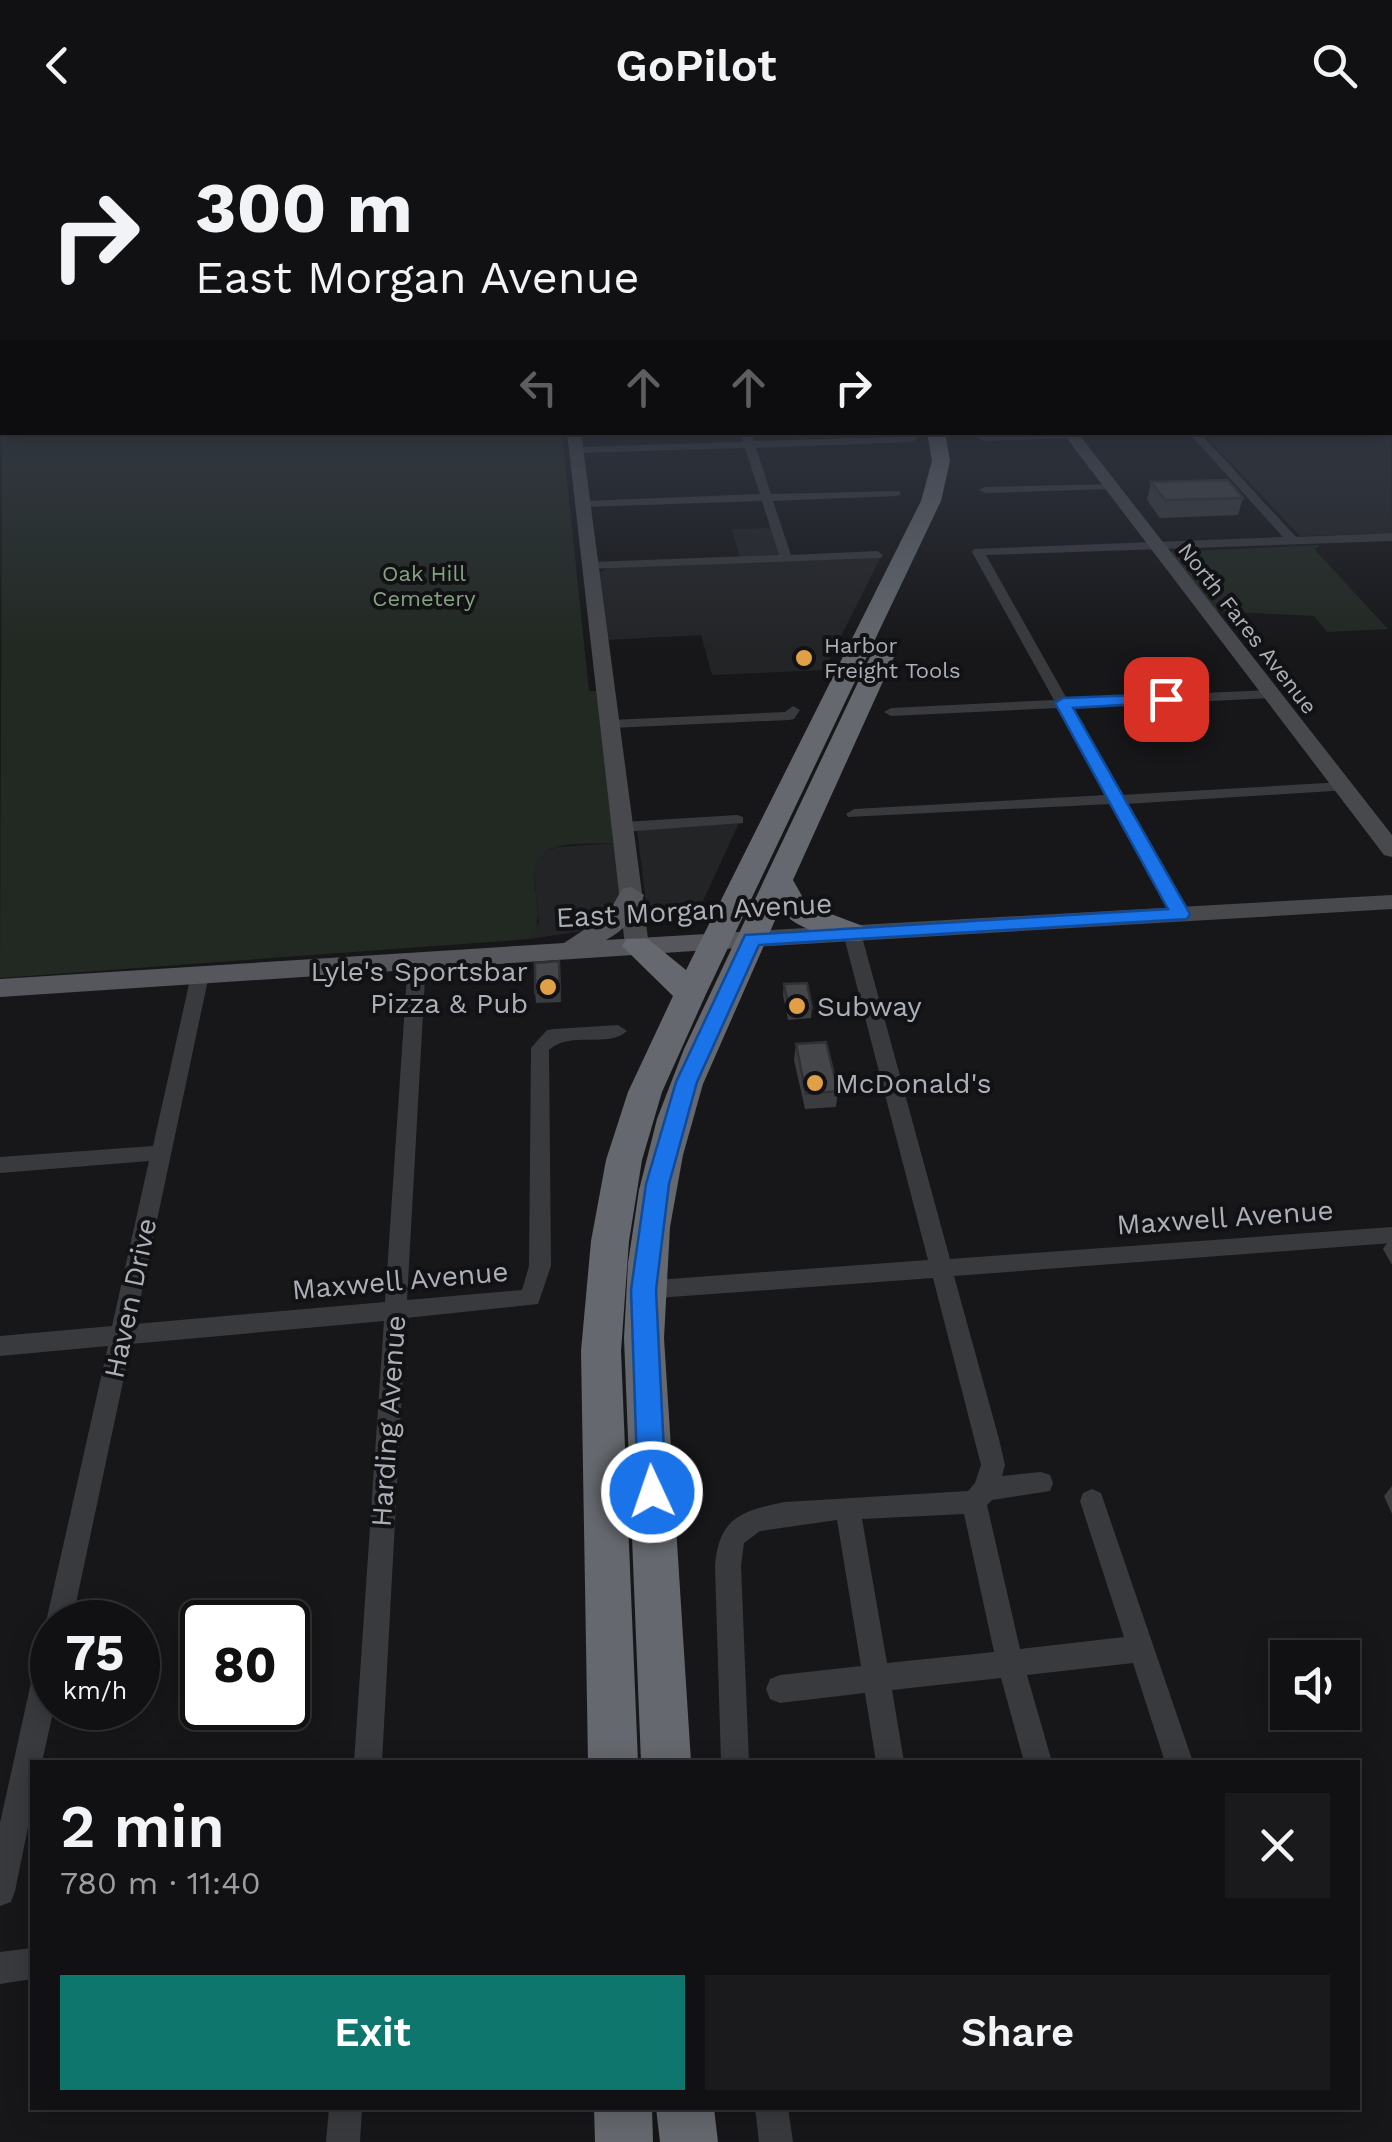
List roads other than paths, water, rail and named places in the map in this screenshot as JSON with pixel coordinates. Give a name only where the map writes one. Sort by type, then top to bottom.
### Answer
[{"type":"highway","points":[[666,1760],[643,1290],[654,1199],[675,1114],[734,940],[931,501],[941,463]]},
{"type":"highway","points":[[613,1760],[601,1351],[610,1240],[635,1122],[690,994],[779,880],[957,492],[962,463]]},
{"type":"highway","points":[[779,880],[796,911],[852,934]]},
{"type":"highway","points":[[637,946],[666,967],[690,994]]},
{"type":"highway","points":[[622,2110],[624,2142]]},
{"type":"highway","points":[[685,2110],[687,2142]]},
{"type":"main road","points":[[558,951],[616,924],[626,913],[630,895]]},
{"type":"main road","name":"East Morgan Avenue","points":[[0,988],[734,940]]},
{"type":"street","points":[[578,463],[637,946]]},
{"type":"street","points":[[756,463],[786,559]]},
{"type":"street","name":"North Fares Avenue","points":[[1092,463],[1392,850]]},
{"type":"street","points":[[1222,463],[1293,540]]},
{"type":"street","points":[[985,490],[1110,486]]},
{"type":"street","points":[[584,504],[896,493]]},
{"type":"street","points":[[1180,914],[978,552],[1392,536]]},
{"type":"street","points":[[591,566],[877,556]]},
{"type":"street","points":[[891,712],[1271,694]]},
{"type":"street","points":[[611,724],[791,713]]},
{"type":"street","points":[[854,814],[1343,788]]},
{"type":"street","points":[[623,827],[737,820]]},
{"type":"street","name":"East Morgan Avenue","points":[[734,940],[1386,899]]},
{"type":"street","points":[[852,934],[988,1439],[992,1465],[980,1496],[1011,1662],[1037,1760]]},
{"type":"street","name":"Harding Avenue","points":[[368,1760],[417,960]]},
{"type":"street","name":"Haven Drive","points":[[64,1600],[200,974]]},
{"type":"street","name":"Maxwell Avenue","points":[[0,1346],[530,1298],[540,1266],[540,1048],[554,1035],[618,1031]]},
{"type":"street","points":[[0,1165],[160,1154]]},
{"type":"street","name":"Maxwell Avenue","points":[[643,1290],[1392,1235]]},
{"type":"street","points":[[735,1760],[728,1566],[729,1548],[739,1529],[755,1519],[980,1496],[1041,1483]]},
{"type":"street","points":[[1092,1502],[1178,1760]]},
{"type":"street","points":[[848,1510],[890,1760]]},
{"type":"street","points":[[780,1689],[1140,1649]]},
{"type":"street","points":[[0,1891],[35,1730]]},
{"type":"street","points":[[0,1968],[30,1964]]},
{"type":"street","points":[[343,2142],[346,2110]]},
{"type":"street","points":[[772,2110],[776,2142]]},
{"type":"place","name":"Harbor Freight Tools","points":[[804,658]]},
{"type":"place","name":"Lyle's Sportsbar Pizza & Pub","points":[[548,987]]},
{"type":"place","name":"Subway","points":[[797,1006]]},
{"type":"place","name":"McDonald's","points":[[815,1083]]},
{"type":"park label","name":"Oak Hill Cemetery","points":[[424,586]]}]
